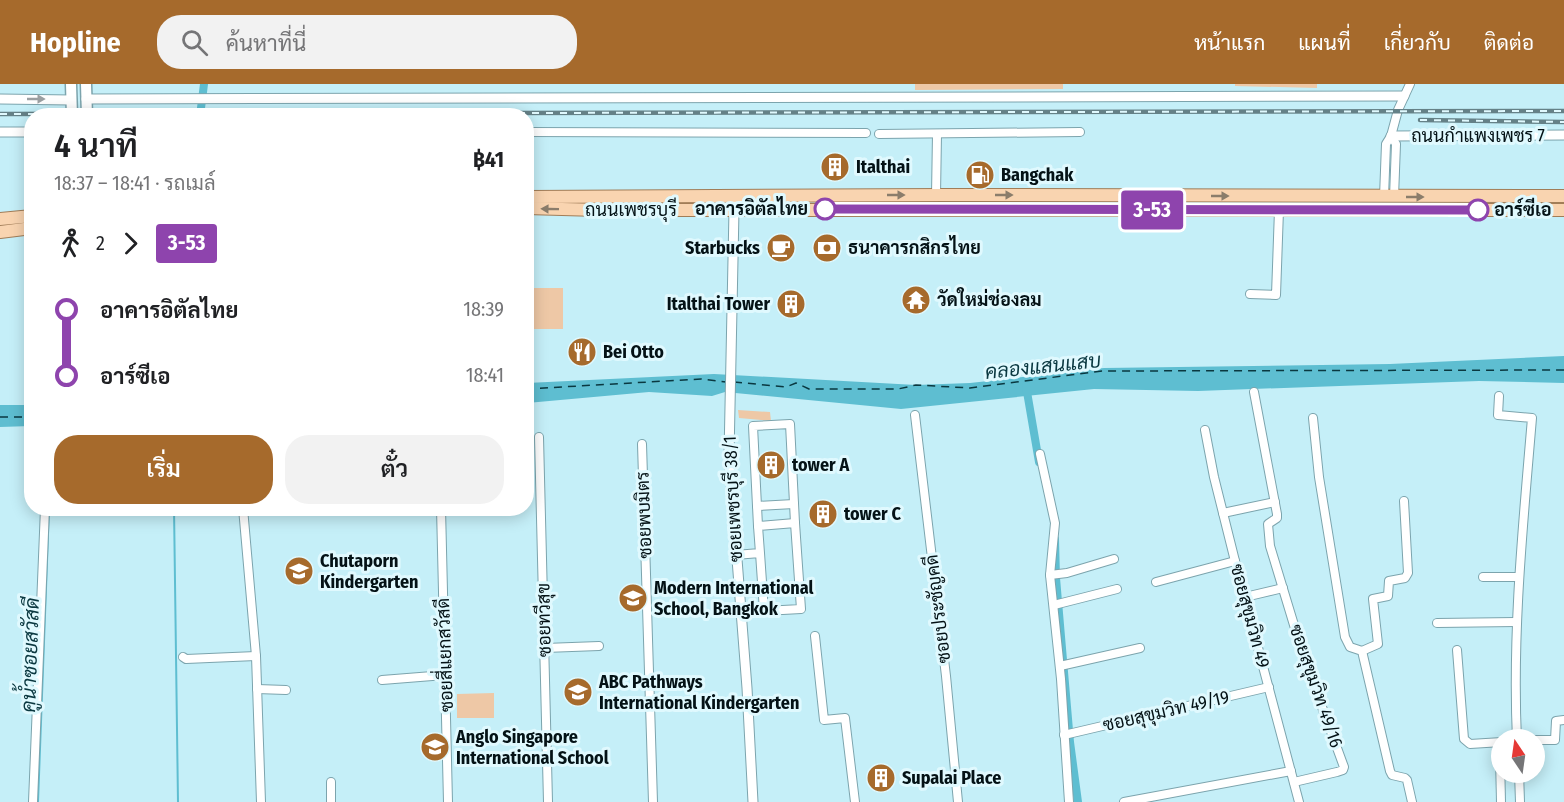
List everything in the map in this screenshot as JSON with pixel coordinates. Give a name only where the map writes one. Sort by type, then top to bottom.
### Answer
[{"type":"main road","points":[[71,84],[72,108]]},
{"type":"main road","points":[[86,84],[87,108]]},
{"type":"main road","points":[[941,195],[944,209]]},
{"type":"main road","name":"ถนนเพชรบุรี","points":[[534,196],[1564,196]]},
{"type":"main road","name":"ถนนเพชรบุรี","points":[[534,208],[1564,210]]},
{"type":"main road","points":[[0,219],[24,217]]},
{"type":"main road","points":[[0,232],[24,229]]},
{"type":"street","points":[[1389,197],[1386,144],[1410,84]]},
{"type":"street","points":[[86,99],[1404,96]]},
{"type":"street","points":[[0,99],[71,99]]},
{"type":"street","points":[[0,132],[24,132]]},
{"type":"street","points":[[534,132],[866,133]]},
{"type":"street","points":[[879,134],[1080,132]]},
{"type":"street","points":[[937,134],[941,195]]},
{"type":"street","name":"ถนนกำแพงเพชร 7","points":[[1391,136],[1564,135]]},
{"type":"street","name":"ซอยเพชรบุรี 38/1","points":[[738,196],[734,210],[729,456],[747,688],[753,802]]},
{"type":"street","points":[[1250,294],[1276,295],[1279,210]]},
{"type":"street","name":"ซอยสุขุมวิท 49/16","points":[[1254,392],[1277,518],[1268,525],[1267,529],[1304,658],[1344,767],[1343,770],[1337,772],[1294,782]]},
{"type":"street","points":[[1499,396],[1497,413],[1500,416],[1532,418],[1516,622],[1514,683],[1516,729]]},
{"type":"street","name":"ซอยประชัญคดี","points":[[915,415],[946,675],[958,802]]},
{"type":"street","points":[[1313,418],[1319,477],[1345,637],[1350,647],[1362,651],[1378,644],[1373,599],[1388,596],[1389,581],[1405,578],[1408,573],[1404,501]]},
{"type":"street","points":[[789,424],[801,609],[764,611],[757,506],[753,426],[789,424]]},
{"type":"street","name":"ซอยสุขุมวิท 49","points":[[1205,430],[1235,561],[1299,802]]},
{"type":"street","name":"ซอยทวีสุข","points":[[539,437],[548,802]]},
{"type":"street","name":"ซอยพบมิตร","points":[[642,444],[653,802]]},
{"type":"street","points":[[1040,454],[1055,523],[1050,575],[1060,666],[1069,802]]},
{"type":"street","points":[[1223,513],[1275,502]]},
{"type":"street","points":[[757,506],[794,504]]},
{"type":"street","points":[[33,802],[45,516]]},
{"type":"street","points":[[244,516],[256,656],[261,802]]},
{"type":"street","name":"ซอยสี่แยกสวัสดี","points":[[441,516],[448,802]]},
{"type":"street","points":[[758,526],[795,523]]},
{"type":"street","points":[[735,555],[760,553]]},
{"type":"street","points":[[1050,575],[1067,573],[1114,559]]},
{"type":"street","points":[[1156,582],[1235,561]]},
{"type":"street","points":[[1483,577],[1519,577]]},
{"type":"street","points":[[1245,597],[1283,588]]},
{"type":"street","points":[[1054,604],[1117,589]]},
{"type":"street","points":[[1437,622],[1516,622]]},
{"type":"street","points":[[815,636],[824,720],[845,718],[855,802]]},
{"type":"street","points":[[545,648],[599,646]]},
{"type":"street","points":[[1060,666],[1140,648]]},
{"type":"street","points":[[1457,650],[1464,739],[1470,744],[1491,743]]},
{"type":"street","points":[[1362,651],[1390,771],[1392,775],[1407,780],[1412,802]]},
{"type":"street","points":[[183,657],[186,659],[256,656]]},
{"type":"street","points":[[382,680],[445,675]]},
{"type":"street","name":"ซอยสุขุมวิท 49/19","points":[[1064,735],[1269,687]]},
{"type":"street","points":[[257,689],[286,690]]},
{"type":"street","points":[[1545,740],[1555,740],[1556,722],[1564,720]]},
{"type":"street","points":[[1124,802],[1291,771]]},
{"type":"street","points":[[331,782],[331,802]]},
{"type":"street","points":[[1501,783],[1501,802]]},
{"type":"street","points":[[1519,783],[1520,802]]},
{"type":"shaded area","points":[[915,84],[1063,84],[1063,89],[915,90]]},
{"type":"shaded area","points":[[1235,84],[1317,84],[1317,88],[1235,86]]},
{"type":"shaded area","points":[[534,288],[563,288],[563,329],[534,329]]},
{"type":"shaded area","points":[[738,410],[770,412],[771,421],[739,418]]},
{"type":"shaded area","points":[[494,693],[494,718],[457,718],[457,694]]},
{"type":"water","points":[[1564,356],[1564,383],[1479,381],[1198,391],[1094,389],[901,409],[725,392],[712,396],[649,392],[534,402],[534,383],[714,374],[916,385],[970,383],[1104,368],[1390,364]]},
{"type":"water","points":[[0,405],[24,405],[24,426],[0,427]]},
{"type":"waterway","points":[[201,108],[204,84]]},
{"type":"waterway","name":"คลองแสนแสบ","points":[[1026,386],[1039,462]]},
{"type":"waterway","name":"คูน้ำซอยสวัสดี","points":[[38,802],[49,516]]},
{"type":"waterway","name":"คูน้ำซอยสวัสดี","points":[[174,516],[178,802]]},
{"type":"waterway","points":[[1055,539],[1056,578],[1070,742],[1078,802]]},
{"type":"ferry route","points":[[734,382],[786,387],[796,383],[809,389],[898,389],[916,385],[970,388],[1102,371],[1564,370]]},
{"type":"ferry route","points":[[534,389],[701,379],[726,382]]},
{"type":"ferry route","points":[[0,417],[24,417]]},
{"type":"railway","points":[[534,113],[1564,111]]},
{"type":"railway","points":[[0,114],[24,114]]},
{"type":"railway","points":[[1420,120],[1564,122]]},
{"type":"bus line","name":"3-53","points":[[825,209],[1478,210]]},
{"type":"place","name":"Italthai","points":[[835,167]]},
{"type":"place","name":"Bangchak","points":[[980,175]]},
{"type":"place","name":"อาคารอิตัลไทย","points":[[825,209]]},
{"type":"place","name":"อาร์ซีเอ","points":[[1478,210]]},
{"type":"place","name":"Starbucks","points":[[781,248]]},
{"type":"place","name":"ธนาคารกสิกรไทย","points":[[827,248]]},
{"type":"place","name":"วัดใหม่ช่องลม","points":[[916,300]]},
{"type":"place","name":"Italthai Tower","points":[[791,304]]},
{"type":"place","name":"Bei Otto","points":[[582,352]]},
{"type":"place","name":"tower A","points":[[771,465]]},
{"type":"place","name":"tower C","points":[[823,514]]},
{"type":"place","name":"Chutaporn Kindergarten","points":[[299,571]]},
{"type":"place","name":"Modern International School, Bangkok","points":[[633,598]]},
{"type":"place","name":"ABC Pathways International Kindergarten","points":[[578,692]]},
{"type":"place","name":"Anglo Singapore International School","points":[[435,747]]},
{"type":"place","name":"Supalai Place","points":[[881,778]]}]
